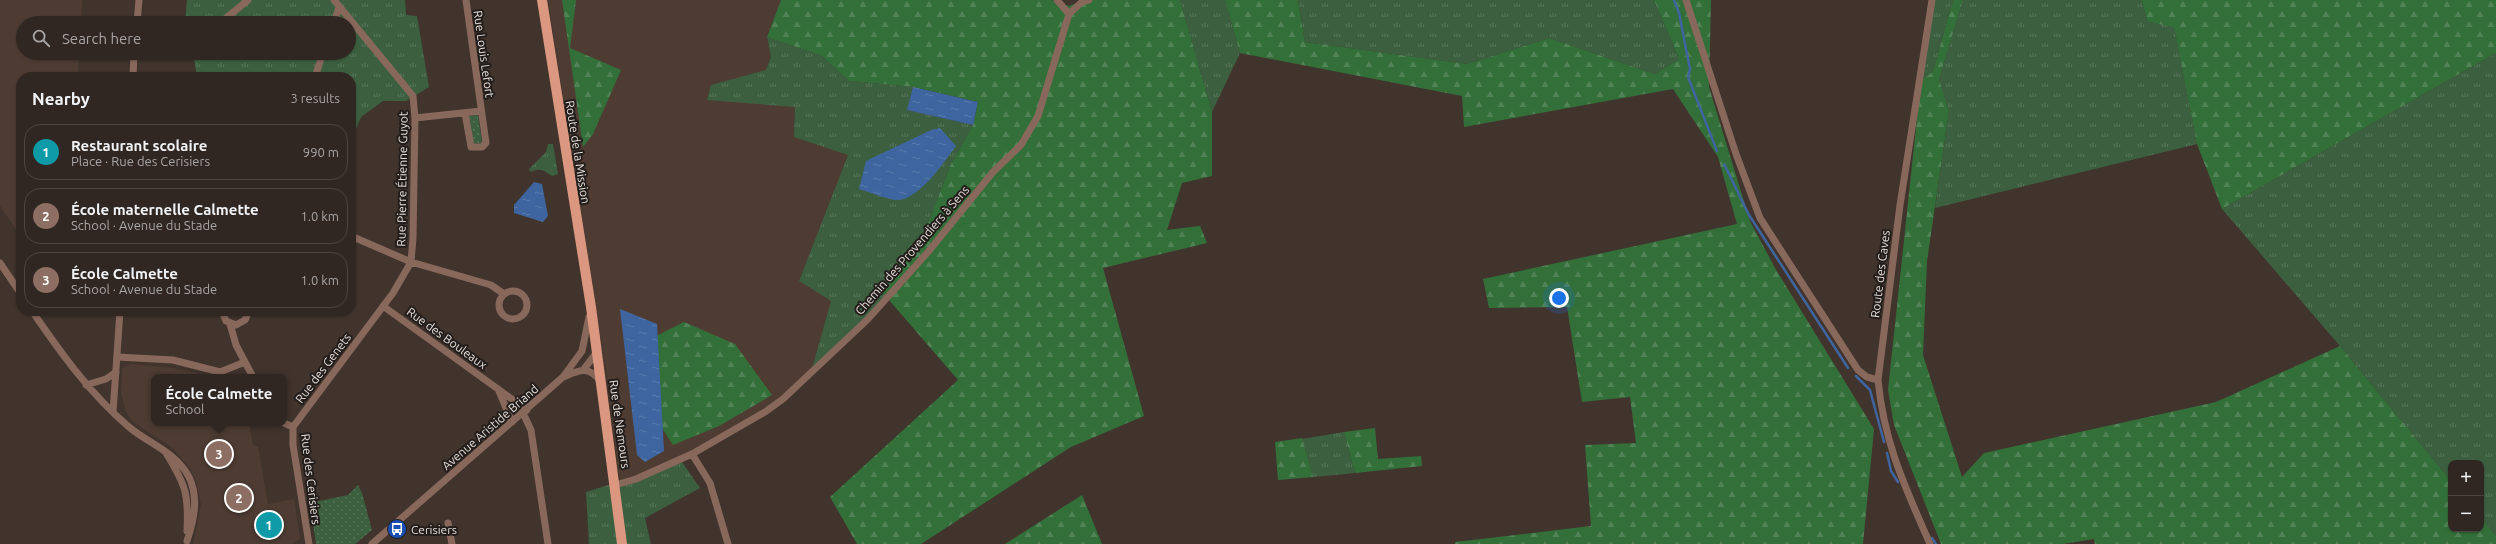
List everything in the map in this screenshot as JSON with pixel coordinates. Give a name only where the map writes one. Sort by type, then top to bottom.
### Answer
[{"type":"main road","name":"Route de la Mission","points":[[542,0],[591,307]]},
{"type":"main road","name":"Rue de Nemours","points":[[591,307],[616,485],[622,544]]},
{"type":"street","points":[[138,16],[139,0]]},
{"type":"street","points":[[229,16],[248,0]]},
{"type":"street","points":[[334,0],[339,7],[336,16]]},
{"type":"street","name":"Rue Louis Lefort","points":[[465,113],[470,147],[482,147],[486,143],[466,0]]},
{"type":"street","points":[[1057,0],[1069,14],[1082,2],[1089,0]]},
{"type":"street","points":[[1686,0],[1736,154],[1760,218],[1858,370],[1867,377],[1878,380]]},
{"type":"street","name":"Route des Caves","points":[[1930,544],[1897,470],[1881,407],[1878,380],[1900,205],[1932,0]]},
{"type":"street","name":"Rue Pierre Étienne Guyot","points":[[339,7],[346,16]]},
{"type":"street","name":"Chemin des Provendiers à Sens","points":[[616,485],[636,479],[692,454],[765,412],[806,377],[868,319],[928,252],[993,172],[1021,145],[1038,116],[1069,14]]},
{"type":"street","name":"Rue Pierre Étienne Guyot","points":[[356,27],[413,96],[415,118],[413,238],[411,262]]},
{"type":"street","points":[[133,72],[134,60]]},
{"type":"street","points":[[317,72],[321,60]]},
{"type":"street","name":"Rue Louis Lefort","points":[[415,118],[481,111]]},
{"type":"street","points":[[356,238],[411,262],[491,285],[504,294],[515,291],[524,296],[528,306],[523,316],[512,320],[502,315],[499,304],[504,294]]},
{"type":"street","name":"Rue des Genets","points":[[293,427],[383,306],[411,262]]},
{"type":"street","points":[[0,263],[16,287]]},
{"type":"street","name":"Rue des Bouleaux","points":[[383,306],[497,388],[525,412]]},
{"type":"street","name":"Avenue Aristide Briand","points":[[372,544],[525,412],[563,377],[582,351],[587,335],[591,307]]},
{"type":"street","points":[[36,316],[86,385],[130,428],[164,451],[182,480],[187,494],[187,543]]},
{"type":"street","points":[[113,412],[120,316]]},
{"type":"street","points":[[223,316],[230,324],[236,345],[251,374]]},
{"type":"street","points":[[230,324],[241,323],[247,316]]},
{"type":"street","points":[[582,351],[597,352]]},
{"type":"street","points":[[563,377],[584,369],[597,352]]},
{"type":"street","points":[[118,356],[173,360],[220,372],[245,362]]},
{"type":"street","points":[[584,369],[594,372],[601,381]]},
{"type":"street","points":[[86,385],[106,379],[116,372]]},
{"type":"street","points":[[497,388],[512,422]]},
{"type":"street","points":[[525,412],[531,430],[548,544]]},
{"type":"street","name":"Rue des Cerisiers","points":[[287,424],[293,427],[293,445],[308,544]]},
{"type":"street","points":[[692,454],[710,483],[728,544]]},
{"type":"street","points":[[448,523],[452,544]]},
{"type":"shaded area","points":[[0,0],[82,0],[81,16],[16,16],[16,60],[79,60],[78,72],[16,72],[16,230],[0,206]]},
{"type":"shaded area","points":[[548,0],[781,0],[767,37],[771,57],[766,70],[711,85],[795,107],[794,137],[848,155],[799,281],[831,301],[811,372],[757,419],[682,462],[620,481],[607,378]]},
{"type":"shaded area","points":[[131,364],[173,368],[202,374],[151,374],[151,426],[250,426],[253,445],[258,447],[268,504],[294,499],[300,538],[292,544],[193,544],[201,505],[196,481],[191,470],[173,448],[133,422],[126,412],[121,393],[122,368]]},
{"type":"green space","points":[[187,0],[405,0],[406,15],[417,16],[429,87],[406,101],[383,101],[361,117],[356,129],[356,72],[196,72],[194,60],[356,60],[356,16],[186,16]]},
{"type":"green space","points":[[562,0],[576,0],[570,48],[621,70],[593,134],[583,147]]},
{"type":"green space","points":[[781,0],[1051,0],[1069,6],[1083,0],[1180,0],[1212,112],[1212,176],[1182,183],[1167,230],[1200,226],[1207,243],[1103,268],[1144,416],[1071,447],[921,544],[857,544],[830,497],[958,380],[883,293],[926,228],[951,164],[973,125],[978,102],[913,87],[849,81],[822,56],[767,37]]},
{"type":"green space","points":[[1180,0],[1225,0],[1240,53],[1212,112]]},
{"type":"green space","points":[[1225,0],[1298,0],[1305,42],[1467,64],[1549,38],[1655,74],[1679,59],[1654,0],[1711,0],[1709,87],[1750,221],[1775,268],[1874,429],[1863,544],[1455,544],[1455,542],[1591,526],[1585,445],[1636,443],[1630,397],[1582,402],[1567,307],[1489,308],[1483,279],[1737,224],[1718,157],[1673,89],[1464,127],[1462,96],[1240,53]]},
{"type":"green space","points":[[1298,0],[1654,0],[1679,59],[1655,74],[1549,38],[1467,64],[1305,42]]},
{"type":"green space","points":[[1933,0],[1953,0],[1933,71],[1921,81]]},
{"type":"green space","points":[[1953,0],[1963,0],[1939,79],[1949,111],[1927,261],[1923,355],[1962,477],[1984,453],[2216,402],[2340,346],[2448,477],[2448,532],[2484,532],[2484,521],[2496,536],[2496,544],[2095,544],[2094,539],[2063,544],[1941,544],[1894,425],[1888,390],[1921,81],[1933,71]]},
{"type":"green space","points":[[1963,0],[2141,0],[2148,22],[2174,26],[2197,144],[1935,208],[1949,111],[1939,79]]},
{"type":"green space","points":[[2141,0],[2496,0],[2496,53],[2222,209],[2197,144],[2174,27],[2148,22]]},
{"type":"green space","points":[[767,37],[822,56],[849,81],[913,87],[908,110],[973,125],[951,164],[926,228],[883,293],[887,299],[811,372],[831,301],[799,281],[848,155],[794,137],[795,107],[707,100],[711,85],[766,70],[771,57]]},
{"type":"green space","points":[[2496,53],[2496,536],[2484,521],[2484,460],[2448,460],[2448,477],[2340,346],[2222,209]]},
{"type":"green space","points":[[478,115],[482,143],[473,144],[469,116]]},
{"type":"green space","points":[[548,144],[553,144],[558,174],[552,176],[545,171],[540,170],[531,172],[529,169],[546,152]]},
{"type":"green space","points":[[684,322],[735,344],[772,395],[719,426],[673,445],[654,416],[648,340]]},
{"type":"green space","points":[[1375,428],[1378,459],[1421,456],[1422,466],[1355,473],[1344,432]]},
{"type":"green space","points":[[1344,432],[1355,473],[1313,477],[1302,439]]},
{"type":"green space","points":[[1302,438],[1313,477],[1278,480],[1275,442]]},
{"type":"green space","points":[[682,462],[700,488],[645,518],[651,544],[589,544],[586,492]]},
{"type":"green space","points":[[358,485],[362,493],[372,530],[355,544],[316,544],[310,503],[348,495]]},
{"type":"green space","points":[[1082,495],[1102,544],[1005,544]]},
{"type":"water","points":[[913,87],[978,102],[973,125],[907,110]]},
{"type":"water","points":[[940,128],[956,146],[930,180],[913,195],[904,199],[895,200],[859,189],[866,161],[931,130]]},
{"type":"water","points":[[534,182],[542,184],[548,216],[543,222],[514,213],[514,205]]},
{"type":"water","points":[[620,309],[657,324],[664,451],[645,462],[637,455]]},
{"type":"waterway","points":[[1674,0],[1679,13],[1690,69],[1688,77],[1717,151]]},
{"type":"waterway","points":[[1724,164],[1749,215],[1848,368]]},
{"type":"waterway","points":[[1856,376],[1870,390],[1884,442]]},
{"type":"waterway","points":[[1887,453],[1891,471],[1898,482]]},
{"type":"waterway","points":[[1932,538],[1936,544]]},
{"type":"place","name":"École Calmette","points":[[219,454]]},
{"type":"place","name":"École maternelle Calmette","points":[[239,498]]},
{"type":"place","name":"Restaurant scolaire","points":[[269,525]]},
{"type":"place","name":"Cerisiers","points":[[397,529]]}]
